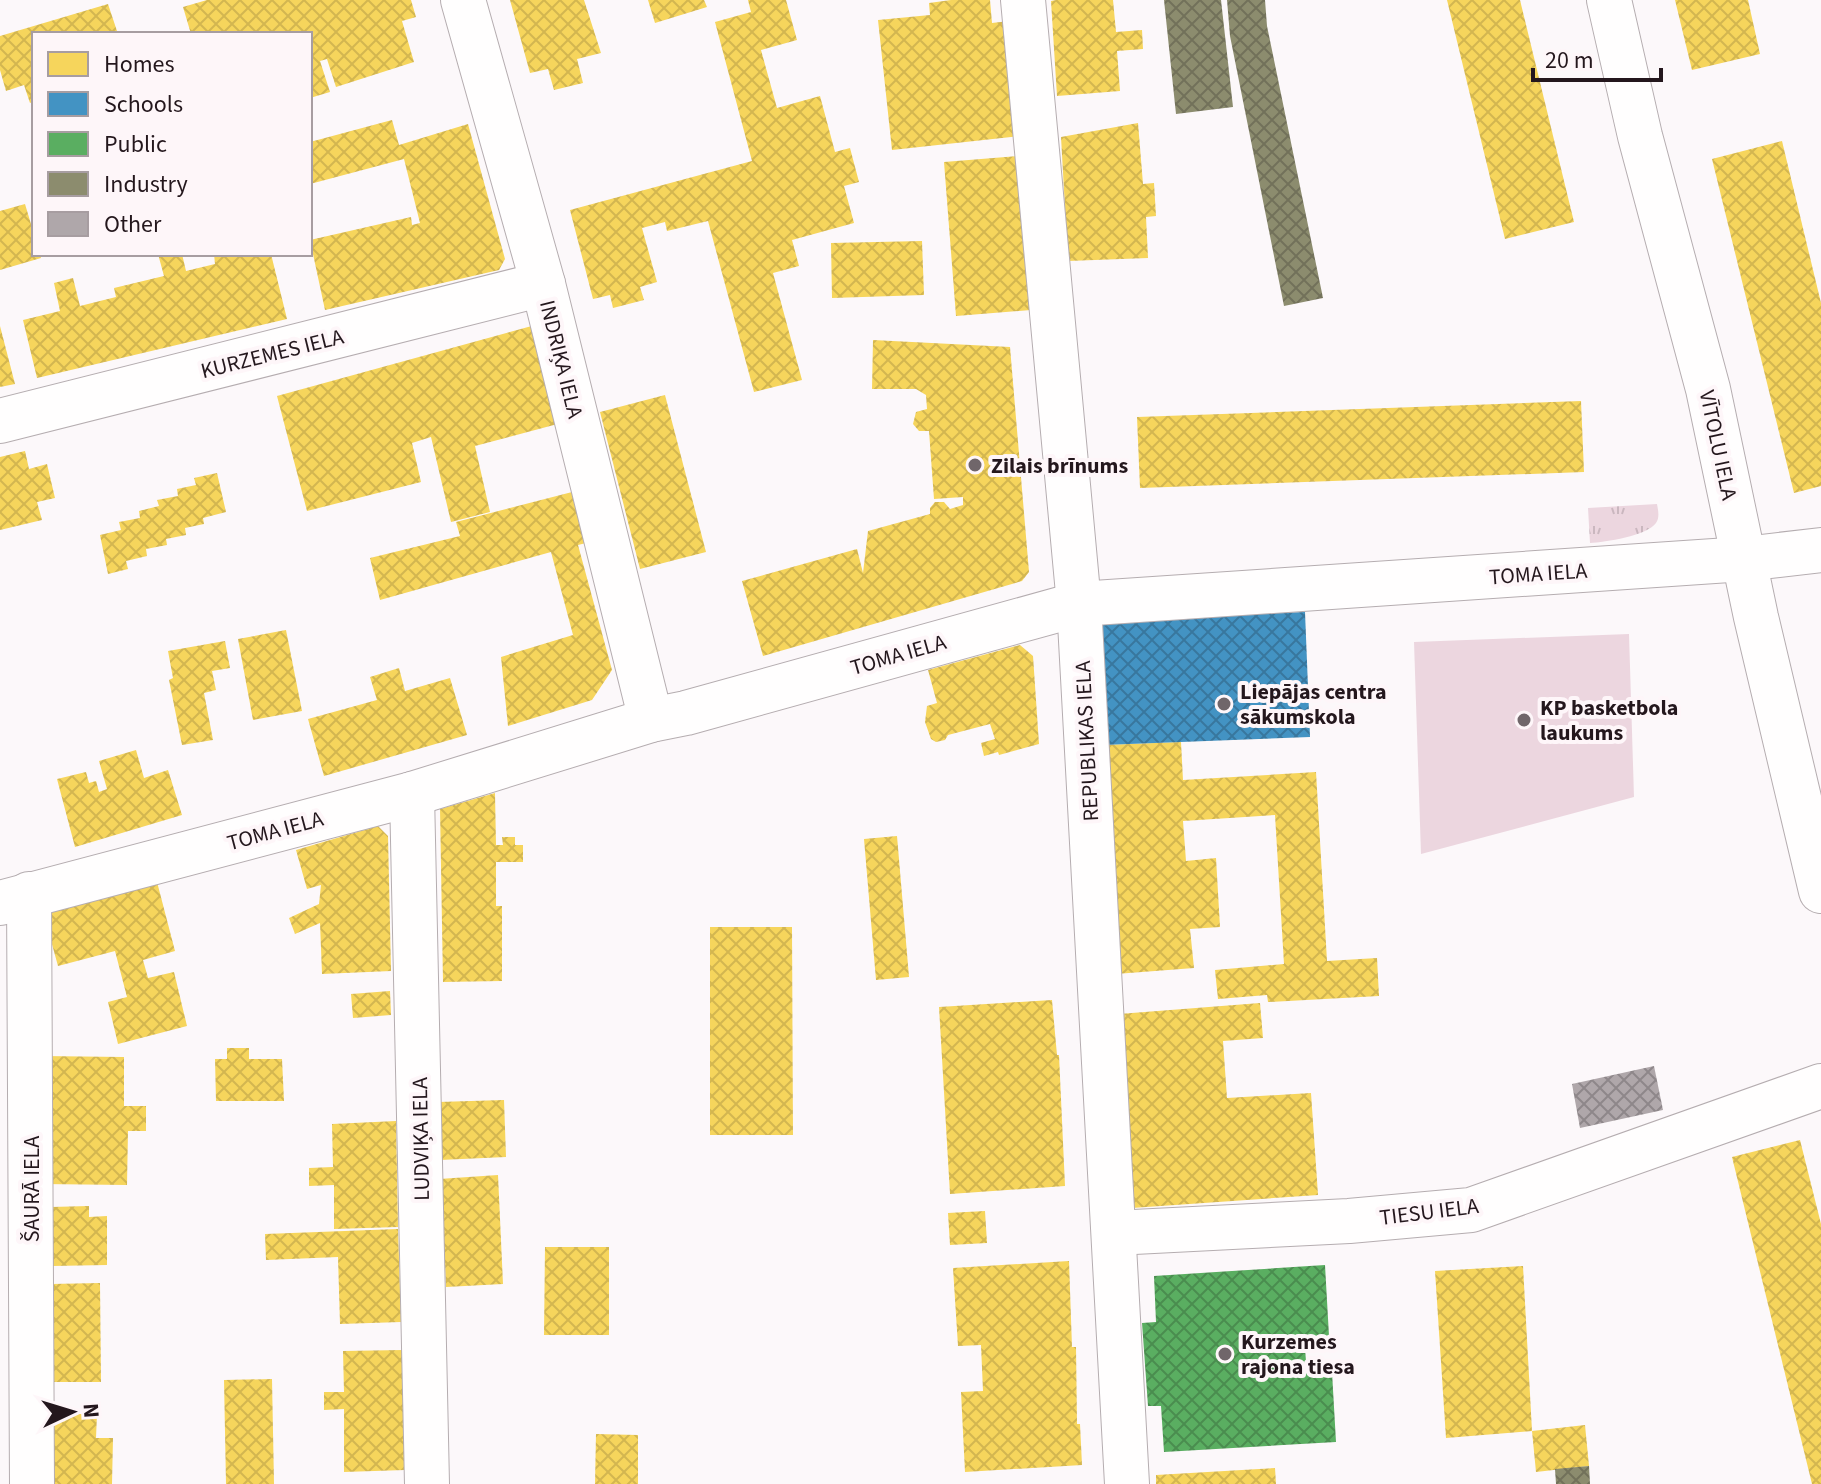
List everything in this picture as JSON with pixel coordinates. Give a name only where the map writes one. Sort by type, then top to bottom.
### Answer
[{"type":"street","name":"INDRIĶA IELA","points":[[463,0],[543,284],[651,720]]},
{"type":"street","name":"REPUBLIKAS IELA","points":[[1023,0],[1079,604],[1127,1484]]},
{"type":"street","name":"VĪTOLU IELA","points":[[1609,0],[1640,136],[1708,389],[1788,758],[1821,891]]},
{"type":"street","name":"KURZEMES IELA","points":[[0,421],[543,284]]},
{"type":"street","name":"TOMA IELA","points":[[14,898],[412,794],[651,720],[1079,604],[1744,559],[1821,550]]},
{"type":"street","name":"LUDVIĶA IELA","points":[[412,794],[427,1484]]},
{"type":"street","name":"ŠAURĀ IELA","points":[[14,898],[32,1484]]},
{"type":"street","name":"TIESU IELA","points":[[1114,1233],[1349,1221],[1471,1210],[1821,1086]]},
{"type":"green space","points":[[1657,504],[1658,518],[1651,528],[1625,538],[1590,543],[1588,508]]},
{"type":"green space","name":"KP basketbola laukums","points":[[1629,634],[1634,797],[1421,854],[1414,642]]},
{"type":"building: Homes","points":[[207,0],[411,0],[416,17],[402,21],[414,62],[336,87],[327,59],[320,61],[330,92],[312,97],[312,32],[190,32],[183,7]]},
{"type":"building: Homes","points":[[510,0],[584,0],[601,53],[577,59],[583,83],[554,90],[548,69],[530,73]]},
{"type":"building: Homes","points":[[648,0],[704,0],[707,7],[655,23]]},
{"type":"building: Homes","points":[[748,0],[786,0],[797,40],[761,50],[777,108],[820,96],[835,152],[850,148],[859,182],[844,186],[854,223],[792,240],[799,266],[773,273],[802,380],[754,392],[708,221],[667,231],[665,222],[642,228],[657,282],[640,287],[644,300],[613,308],[610,295],[593,299],[570,210],[752,161],[715,22],[751,12]]},
{"type":"building: Homes","points":[[990,0],[992,23],[1009,21],[1021,136],[892,150],[878,20],[930,15],[929,3]]},
{"type":"building: Homes","points":[[1113,0],[1116,32],[1142,30],[1143,49],[1117,51],[1120,91],[1057,96],[1051,1]]},
{"type":"building: Homes","points":[[1447,0],[1520,0],[1574,222],[1505,239]]},
{"type":"building: Homes","points":[[1675,0],[1748,0],[1760,54],[1692,70]]},
{"type":"building: Homes","points":[[108,4],[117,32],[32,32],[30,103],[24,85],[6,91],[0,70],[0,36]]},
{"type":"building: Homes","points":[[392,120],[399,145],[468,124],[505,259],[499,270],[325,310],[312,240],[411,217],[412,225],[420,223],[404,159],[312,183],[312,141]]},
{"type":"building: Homes","points":[[1138,123],[1143,184],[1154,183],[1156,216],[1146,217],[1148,258],[1068,261],[1061,137]]},
{"type":"building: Homes","points":[[1782,141],[1821,303],[1821,486],[1794,493],[1712,159]]},
{"type":"building: Homes","points":[[1019,156],[1031,310],[956,316],[944,162]]},
{"type":"building: Homes","points":[[25,204],[32,227],[32,256],[41,258],[0,270],[0,211]]},
{"type":"building: Homes","points":[[922,241],[924,295],[832,298],[831,243]]},
{"type":"building: Homes","points":[[159,256],[182,256],[186,271],[215,264],[214,256],[271,256],[287,319],[37,378],[23,320],[60,311],[54,283],[73,278],[80,306],[116,297],[114,288],[164,276]]},
{"type":"building: Homes","points":[[539,324],[565,422],[475,446],[490,512],[451,522],[431,437],[412,443],[421,482],[307,511],[277,396]]},
{"type":"building: Homes","points":[[0,326],[15,384],[0,387]]},
{"type":"building: Homes","name":"Zilais brīnums","points":[[873,340],[1010,347],[1029,572],[1022,581],[763,656],[742,581],[857,549],[863,573],[868,531],[930,514],[935,502],[944,502],[950,509],[963,505],[963,497],[934,499],[929,431],[919,431],[913,424],[916,412],[927,409],[926,395],[916,389],[872,389]]},
{"type":"building: Homes","points":[[665,395],[706,552],[640,569],[600,412]]},
{"type":"building: Homes","points":[[1581,401],[1584,472],[1140,488],[1137,417]]},
{"type":"building: Homes","points":[[25,451],[29,469],[47,464],[55,498],[37,502],[42,520],[0,530],[0,457]]},
{"type":"building: Homes","points":[[217,473],[226,512],[203,518],[204,524],[185,528],[186,535],[166,539],[167,545],[146,549],[147,556],[126,561],[128,569],[108,574],[100,535],[121,530],[119,522],[140,518],[139,511],[159,506],[157,500],[178,496],[177,489],[196,485],[194,478]]},
{"type":"building: Homes","points":[[576,491],[590,542],[578,545],[612,670],[592,700],[508,726],[501,657],[573,635],[551,552],[380,600],[370,558],[460,536],[456,522]]},
{"type":"building: Homes","points":[[286,630],[302,711],[253,720],[238,639]]},
{"type":"building: Homes","points":[[225,641],[230,668],[212,671],[216,690],[204,693],[213,740],[182,745],[169,680],[173,678],[168,651]]},
{"type":"building: Homes","points":[[1020,645],[1033,656],[1039,744],[984,756],[981,743],[995,739],[990,724],[948,735],[945,740],[936,742],[931,739],[925,722],[927,706],[937,703],[928,670]]},
{"type":"building: Homes","points":[[399,668],[405,691],[450,678],[467,735],[324,776],[308,719],[377,700],[370,677]]},
{"type":"building: Homes","points":[[1181,742],[1183,780],[1316,772],[1327,961],[1377,958],[1379,996],[1268,1002],[1267,995],[1218,999],[1215,970],[1284,964],[1275,815],[1183,821],[1186,861],[1216,858],[1220,927],[1190,929],[1194,968],[1116,974],[1103,745]]},
{"type":"building: Homes","points":[[136,750],[144,778],[168,770],[182,815],[75,847],[57,779],[86,772],[89,783],[96,781],[99,792],[107,789],[99,761]]},
{"type":"building: Homes","points":[[495,793],[496,845],[503,845],[502,837],[515,837],[515,845],[523,845],[523,862],[496,862],[496,906],[502,906],[502,981],[443,982],[440,809]]},
{"type":"building: Homes","points":[[378,826],[388,836],[391,971],[322,974],[320,923],[295,934],[289,918],[319,904],[321,885],[307,889],[296,850]]},
{"type":"building: Homes","points":[[897,836],[909,977],[876,980],[864,839]]},
{"type":"building: Homes","points":[[156,878],[175,951],[143,960],[148,978],[174,972],[187,1026],[118,1044],[108,1002],[127,997],[115,951],[58,966],[42,908]]},
{"type":"building: Homes","points":[[710,927],[792,927],[793,1135],[710,1135]]},
{"type":"building: Homes","points":[[390,991],[391,1015],[353,1018],[351,994]]},
{"type":"building: Homes","points":[[1052,1000],[1059,1055],[1065,1186],[950,1194],[939,1007]]},
{"type":"building: Homes","points":[[1260,1003],[1263,1038],[1223,1041],[1227,1098],[1311,1093],[1318,1195],[1132,1208],[1119,1014]]},
{"type":"building: Homes","points":[[227,1048],[249,1048],[249,1059],[282,1059],[284,1101],[216,1101],[215,1059],[227,1059]]},
{"type":"building: Homes","points":[[42,1056],[124,1057],[124,1106],[146,1106],[146,1131],[128,1131],[127,1185],[41,1184]]},
{"type":"building: Homes","points":[[504,1100],[506,1157],[440,1160],[438,1102]]},
{"type":"building: Homes","points":[[396,1121],[398,1227],[334,1229],[334,1185],[309,1186],[309,1168],[333,1167],[332,1124]]},
{"type":"building: Homes","points":[[1800,1140],[1821,1224],[1821,1484],[1812,1484],[1732,1157]]},
{"type":"building: Homes","points":[[498,1175],[503,1284],[446,1287],[439,1179]]},
{"type":"building: Homes","points":[[89,1206],[89,1217],[107,1216],[107,1265],[52,1266],[51,1207]]},
{"type":"building: Homes","points":[[985,1211],[987,1243],[950,1245],[948,1213]]},
{"type":"building: Homes","points":[[398,1229],[401,1322],[340,1324],[338,1257],[266,1260],[265,1234]]},
{"type":"building: Homes","points":[[545,1247],[609,1247],[609,1335],[544,1335]]},
{"type":"building: Homes","points":[[1069,1261],[1072,1347],[1076,1347],[1077,1424],[1080,1424],[1082,1465],[965,1472],[961,1392],[983,1391],[981,1345],[958,1346],[953,1268]]},
{"type":"building: Homes","points":[[1523,1266],[1532,1431],[1446,1438],[1435,1271]]},
{"type":"building: Homes","points":[[100,1283],[101,1382],[52,1382],[51,1284]]},
{"type":"building: Homes","points":[[403,1350],[405,1470],[344,1472],[344,1409],[324,1410],[324,1392],[344,1392],[343,1351]]},
{"type":"building: Homes","points":[[272,1379],[274,1484],[226,1484],[224,1380]]},
{"type":"building: Homes","points":[[51,1414],[97,1414],[96,1438],[113,1438],[112,1484],[50,1484]]},
{"type":"building: Homes","points":[[1585,1425],[1589,1466],[1536,1472],[1532,1431]]},
{"type":"building: Homes","points":[[596,1434],[638,1435],[638,1484],[595,1484]]},
{"type":"building: Homes","points":[[1275,1468],[1276,1484],[1156,1484],[1156,1475]]},
{"type":"building: Schools","points":[[1305,612],[1310,737],[1103,745],[1098,620]]},
{"type":"building: Public","name":"Kurzemes rajona tiesa","points":[[1325,1265],[1329,1336],[1304,1337],[1307,1373],[1332,1372],[1336,1442],[1164,1452],[1161,1406],[1148,1406],[1142,1323],[1156,1322],[1154,1276]]},
{"type":"building: Industry","points":[[1164,0],[1221,0],[1233,107],[1176,114]]},
{"type":"building: Industry","points":[[1227,0],[1265,0],[1267,26],[1323,298],[1284,306],[1230,36]]},
{"type":"building: Industry","points":[[1589,1466],[1590,1484],[1556,1484],[1555,1469]]},
{"type":"building: Other","points":[[1654,1066],[1663,1110],[1580,1128],[1572,1084]]},
{"type":"place","name":"Zilais brīnums","points":[[975,465]]},
{"type":"place","name":"Liepājas centra sākumskola","points":[[1224,704]]},
{"type":"place","name":"KP basketbola laukums","points":[[1524,720]]},
{"type":"place","name":"Kurzemes rajona tiesa","points":[[1225,1354]]}]
